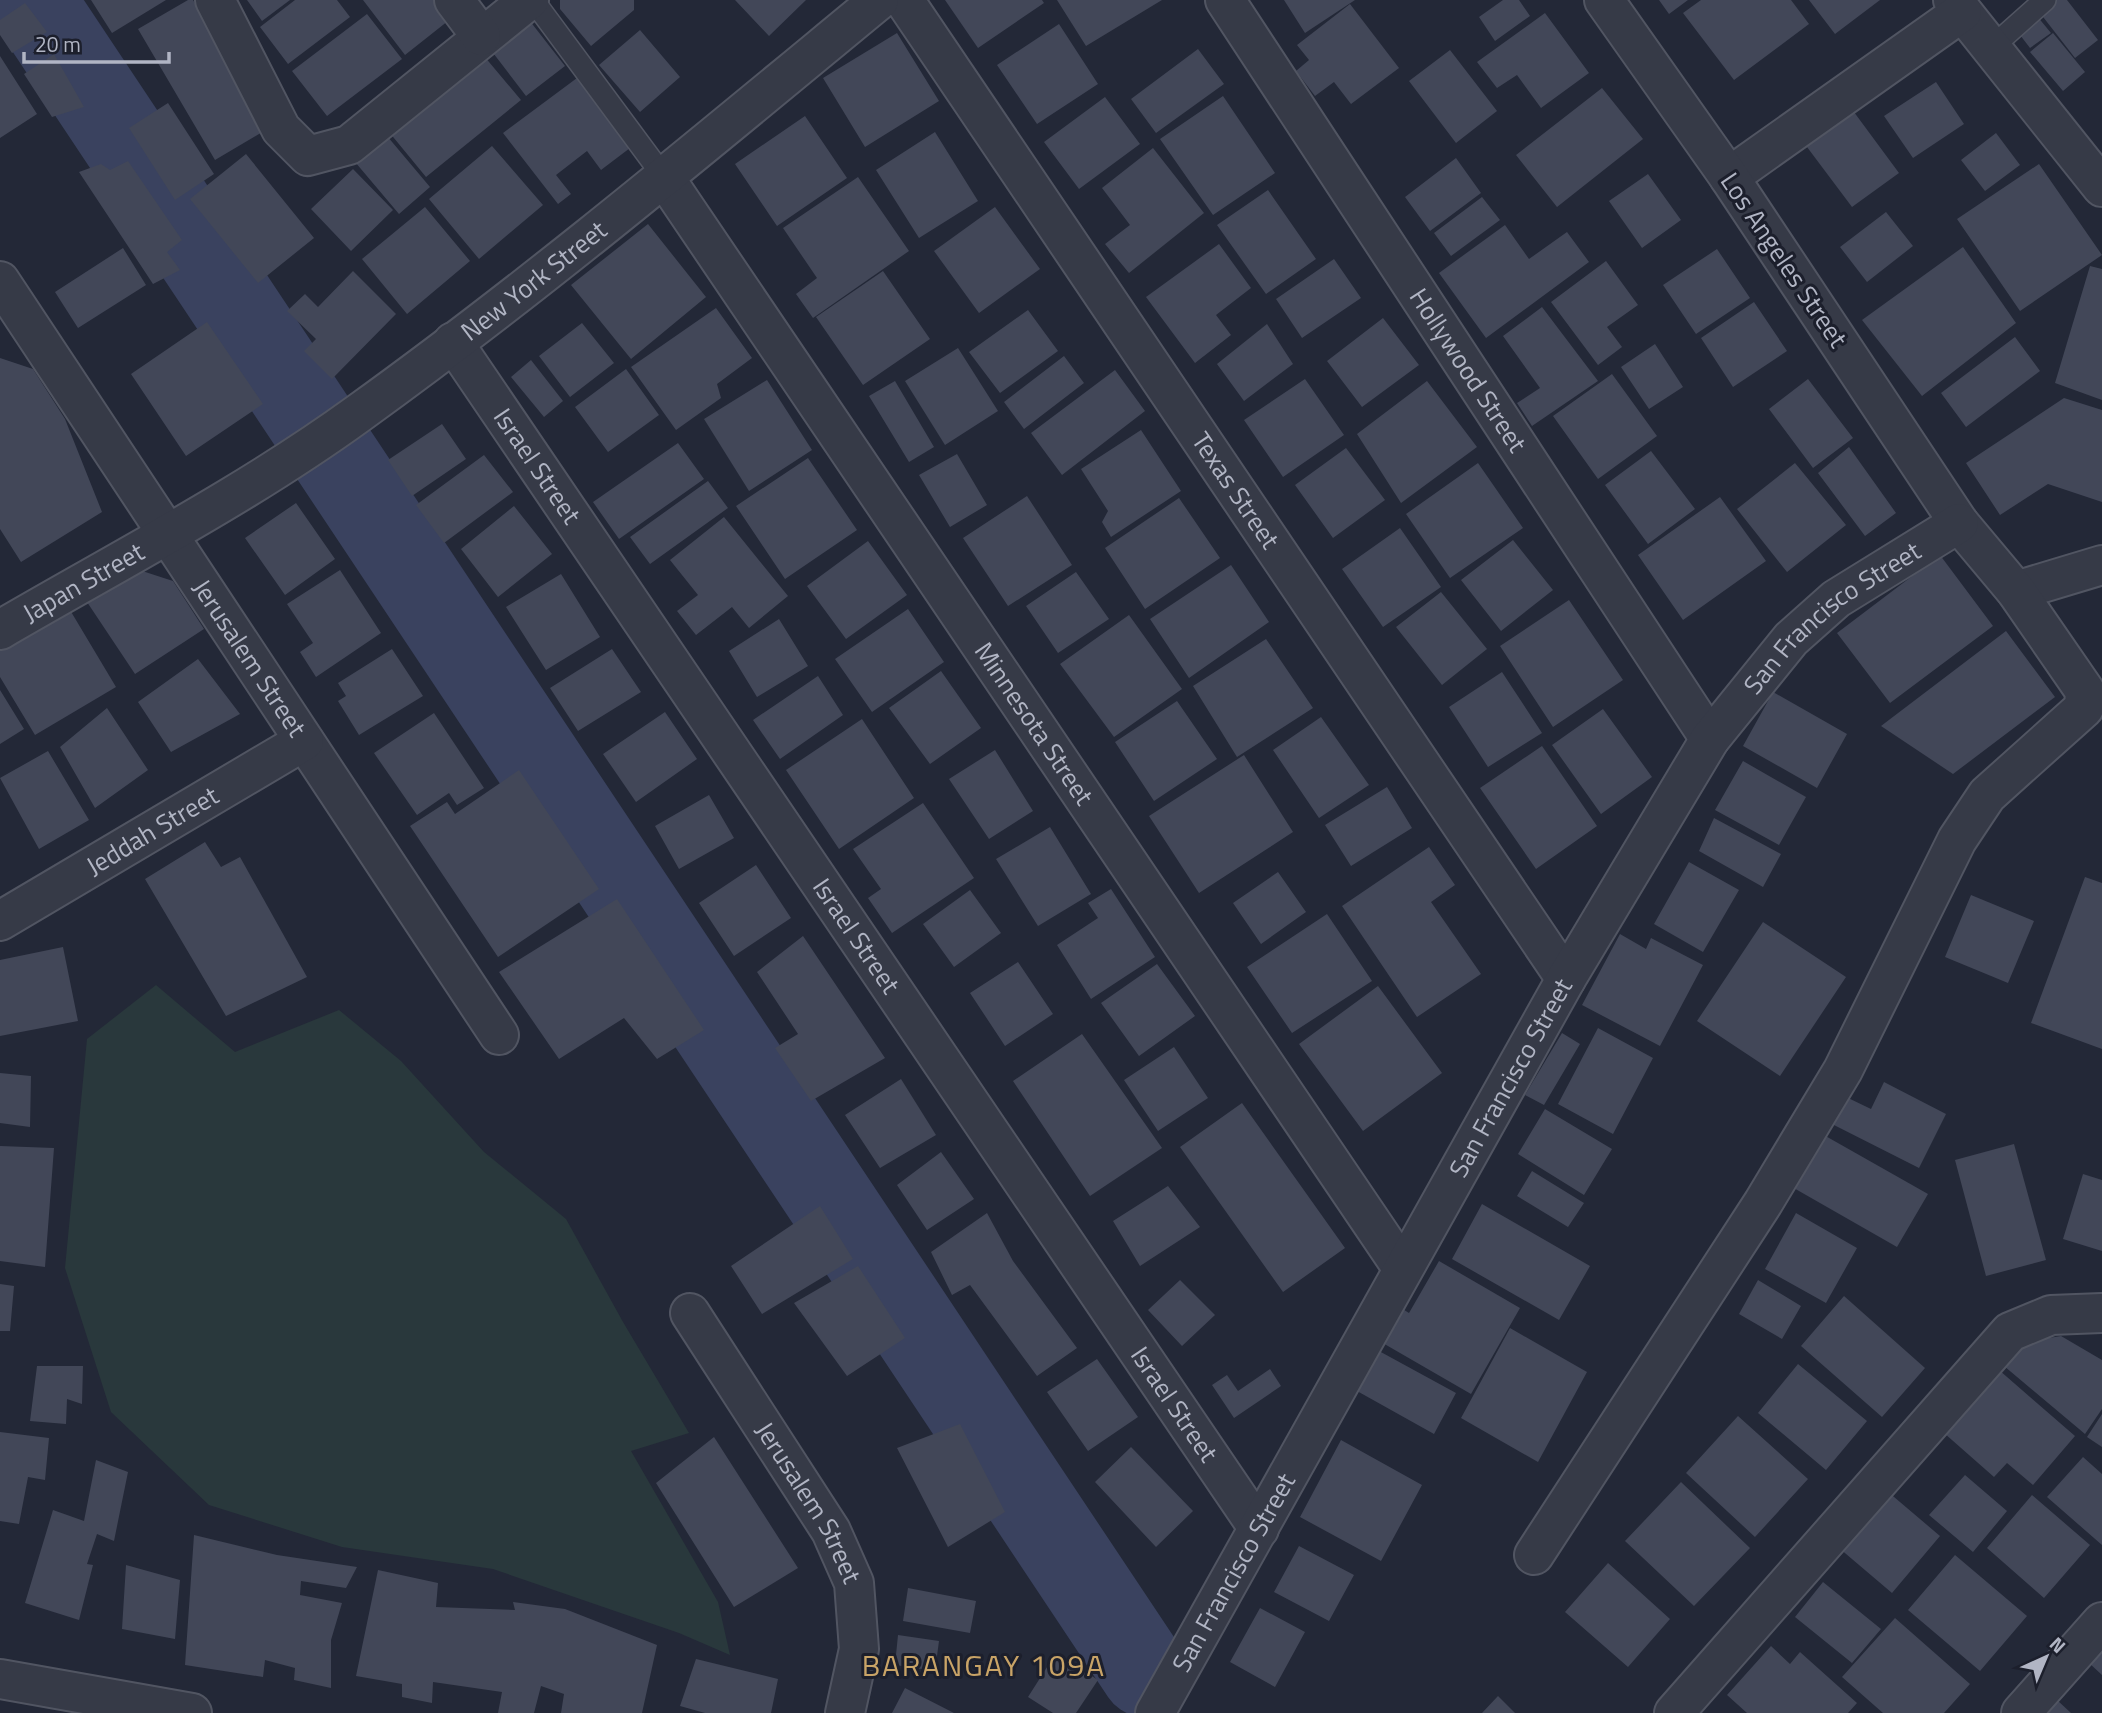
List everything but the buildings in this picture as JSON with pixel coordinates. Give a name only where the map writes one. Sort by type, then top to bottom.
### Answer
[{"type":"street","points":[[215,0],[281,129],[308,156],[349,145],[481,36],[531,0]]},
{"type":"street","points":[[454,0],[481,36]]},
{"type":"street","name":"New York Street","points":[[166,532],[254,482],[306,448],[453,342],[664,177],[879,0]]},
{"type":"street","name":"Texas Street","points":[[904,0],[1566,979]]},
{"type":"street","name":"Hollywood Street","points":[[1225,0],[1710,739]]},
{"type":"street","name":"Los Angeles Street","points":[[1534,1555],[1763,1203],[1843,1070],[1957,840],[1987,795],[2084,708],[2085,691],[2016,591],[1959,523],[1729,177],[1604,0]]},
{"type":"street","points":[[1729,177],[1958,6],[2102,187]]},
{"type":"street","name":"Minnesota Street","points":[[664,177],[1403,1269]]},
{"type":"street","name":"Jerusalem Street","points":[[0,281],[11,320],[166,532],[499,1035]]},
{"type":"street","name":"Israel Street","points":[[453,342],[1259,1529]]},
{"type":"street","name":"San Francisco Street","points":[[1155,1713],[1566,979],[1710,739],[1791,639],[1836,598],[1959,523]]},
{"type":"street","name":"Japan Street","points":[[0,630],[166,532]]},
{"type":"street","points":[[2016,591],[2102,565]]},
{"type":"street","name":"Jeddah Street","points":[[0,921],[304,741]]},
{"type":"street","name":"Jerusalem Street","points":[[690,1313],[831,1531],[854,1583],[859,1649],[845,1713]]},
{"type":"street","points":[[1674,1713],[2010,1332],[2051,1315],[2102,1313]]},
{"type":"street","points":[[2021,1713],[2102,1622]]},
{"type":"street","points":[[0,1679],[192,1713]]},
{"type":"lane","points":[[531,0],[664,177]]},
{"type":"lane","points":[[1991,48],[2045,0]]},
{"type":"shaded area","points":[[156,985],[235,1052],[339,1010],[401,1061],[484,1152],[566,1219],[689,1433],[631,1451],[718,1602],[730,1655],[679,1633],[493,1569],[342,1547],[209,1505],[111,1412],[65,1268],[87,1039]]},
{"type":"waterway","points":[[31,0],[1145,1673]]},
{"type":"district","name":"BARANGAY 109A","points":[[984,1666]]}]
